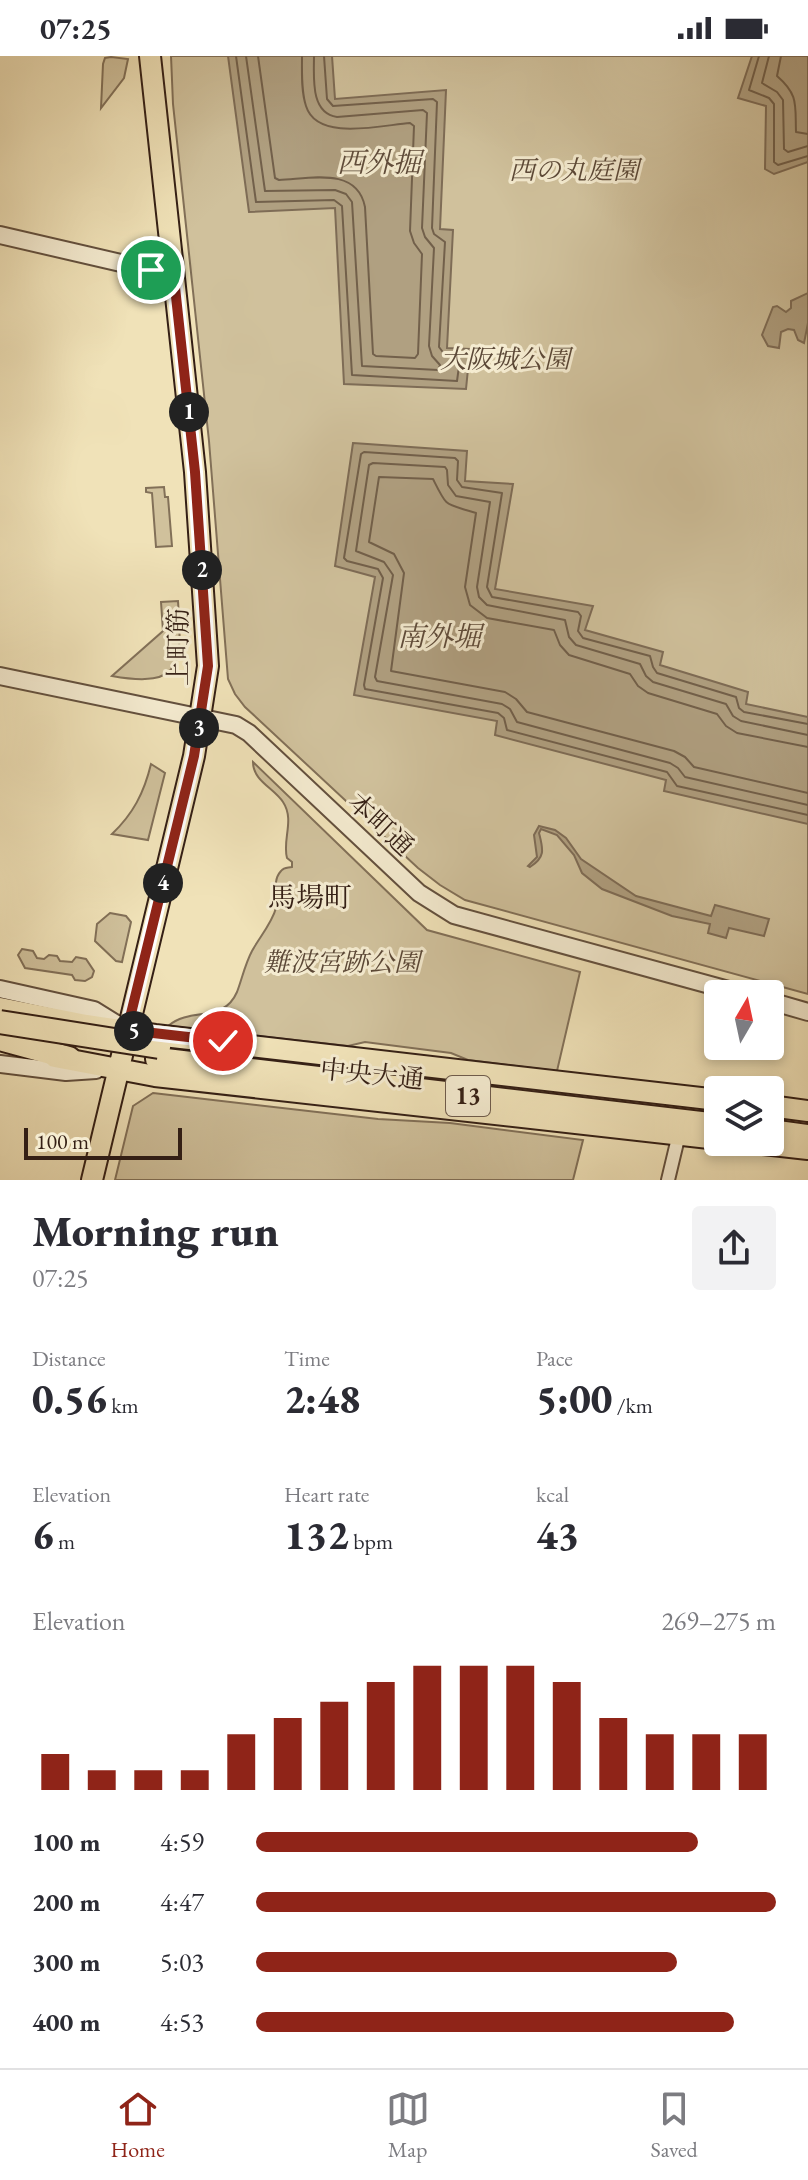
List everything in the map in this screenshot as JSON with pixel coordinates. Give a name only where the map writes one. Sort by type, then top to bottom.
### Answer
[{"type":"highway","name":"13","points":[[4,1013],[74,1036],[218,1060],[704,1123]]},
{"type":"highway","name":"13","points":[[0,1038],[102,1053],[218,1060],[704,1111]]},
{"type":"highway","points":[[0,1038],[69,1058]]},
{"type":"highway","points":[[784,1120],[808,1123]]},
{"type":"highway","points":[[784,1133],[808,1136]]},
{"type":"main road","name":"上町筋","points":[[92,1180],[201,717],[208,666],[195,472],[150,56]]},
{"type":"main road","name":"中央大通","points":[[4,1013],[704,1098]]},
{"type":"main road","name":"中央大通","points":[[0,1049],[69,1058],[155,1076],[704,1137]]},
{"type":"main road","points":[[784,1108],[808,1111]]},
{"type":"main road","points":[[784,1146],[808,1149]]},
{"type":"street","points":[[0,235],[174,278]]},
{"type":"street","name":"本町通","points":[[0,676],[236,725],[249,733],[419,893],[454,915],[704,983]]},
{"type":"street","name":"中央大通","points":[[0,989],[94,1010],[127,1030]]},
{"type":"street","points":[[784,1005],[808,1012]]},
{"type":"street","name":"中央大通","points":[[0,1064],[66,1072],[118,1068]]},
{"type":"street","points":[[668,1180],[679,1134]]},
{"type":"green space","name":"大阪城公園","points":[[171,56],[808,56],[808,994],[784,987],[784,980],[757,980],[465,900],[418,868],[245,707],[235,694],[228,679],[209,441],[173,104]]},
{"type":"green space","points":[[105,58],[128,59],[124,78],[101,108],[103,64]]},
{"type":"green space","points":[[164,487],[165,497],[168,497],[172,546],[156,547],[152,493],[146,492],[146,488]]},
{"type":"green space","points":[[178,601],[180,640],[174,666],[166,674],[153,678],[112,676],[163,631],[161,602]]},
{"type":"green space","name":"難波宮跡公園","points":[[253,762],[427,930],[580,972],[557,1071],[468,1060],[451,1053],[365,1042],[348,1046],[168,1026],[187,1017],[215,1012],[231,1002],[250,956],[274,914],[278,875],[283,869],[292,867],[286,851],[286,809],[279,797],[256,774]]},
{"type":"green space","points":[[151,764],[165,773],[148,840],[112,834],[137,802]]},
{"type":"green space","points":[[110,913],[126,916],[131,922],[122,962],[116,961],[95,941],[97,924]]},
{"type":"green space","points":[[22,949],[33,951],[37,958],[44,959],[49,955],[57,956],[60,961],[72,962],[76,957],[86,959],[94,971],[92,977],[85,981],[75,980],[72,975],[25,968],[18,955]]},
{"type":"green space","points":[[153,1093],[378,1119],[450,1123],[583,1140],[573,1180],[115,1180],[133,1106]]},
{"type":"water","name":"西外掘","points":[[228,56],[332,56],[335,99],[446,90],[440,229],[453,230],[447,348],[470,349],[466,389],[344,384],[335,208],[249,212]]},
{"type":"water","points":[[752,56],[808,56],[808,162],[774,174],[765,169],[766,106],[738,98]]},
{"type":"water","points":[[808,293],[804,343],[798,340],[794,330],[788,329],[781,332],[779,348],[768,346],[762,335],[773,307],[786,312],[791,308],[791,301]]},
{"type":"water","name":"南外堀","points":[[353,443],[467,451],[465,481],[513,484],[495,589],[593,606],[585,630],[663,652],[660,665],[748,692],[746,704],[808,717],[808,824],[664,791],[666,780],[495,735],[497,721],[354,695],[375,577],[335,566]]},
{"type":"water","points":[[539,826],[555,830],[566,838],[581,859],[636,896],[711,916],[715,905],[769,919],[764,936],[729,928],[726,938],[708,933],[710,924],[672,916],[602,889],[582,873],[574,855],[557,835],[541,829],[541,856],[530,867],[537,857],[534,835]]},
{"type":"district","name":"馬場町","points":[[310,897]]},
{"type":"route","points":[[151,270],[174,278],[195,472],[208,666],[194,756],[127,1030],[223,1041]]},
{"type":"park label","name":"西の丸庭園","points":[[574,170]]}]
